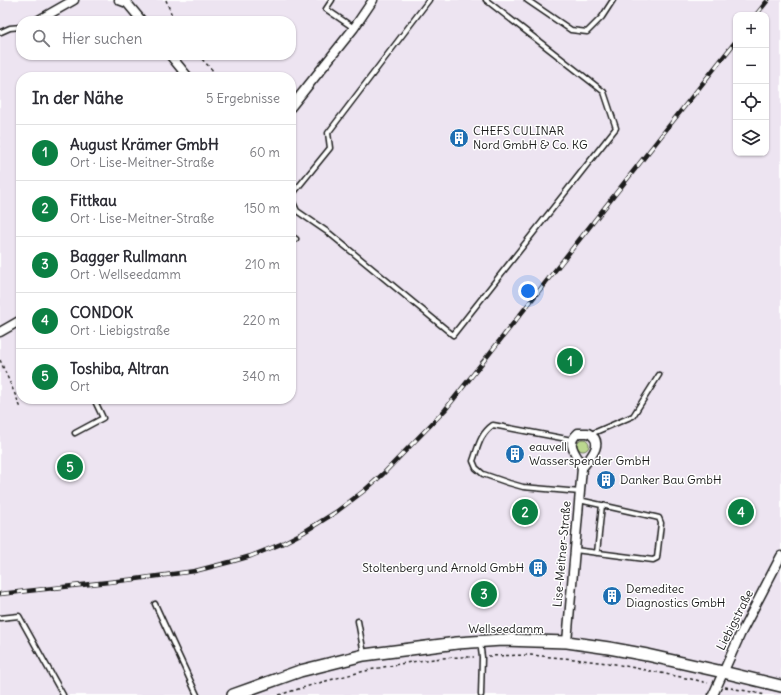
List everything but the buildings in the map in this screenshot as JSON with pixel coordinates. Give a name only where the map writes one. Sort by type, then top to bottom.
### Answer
[{"type":"main road","name":"Wellseedamm","points":[[233,695],[300,671],[364,655],[457,643],[502,640],[567,642],[609,648],[648,655],[781,686]]},
{"type":"street","points":[[46,16],[74,0]]},
{"type":"street","points":[[119,0],[127,3],[138,16]]},
{"type":"street","points":[[296,101],[354,28],[373,0]]},
{"type":"street","points":[[174,60],[184,72]]},
{"type":"street","points":[[0,332],[16,323]]},
{"type":"street","points":[[572,440],[578,433],[588,433],[594,438],[596,443],[595,450],[582,468]]},
{"type":"street","name":"Lise-Meitner-Straße","points":[[567,642],[582,468],[572,446],[572,440]]},
{"type":"street","name":"Liebigstraße","points":[[713,695],[740,635],[781,556]]},
{"type":"lane","points":[[332,0],[326,9],[354,28]]},
{"type":"lane","points":[[296,191],[330,148],[328,133],[429,0]]},
{"type":"lane","points":[[296,209],[297,211],[329,233],[453,335],[616,128],[604,92],[486,0]]},
{"type":"lane","points":[[527,0],[571,30],[586,32],[602,17],[613,0]]},
{"type":"lane","points":[[0,32],[16,27]]},
{"type":"lane","points":[[590,434],[633,416],[659,375]]},
{"type":"lane","points":[[75,433],[103,418],[96,404]]},
{"type":"lane","points":[[572,440],[493,425],[487,429],[480,439],[473,461],[476,468],[483,474],[509,483],[523,487],[579,496],[602,505],[660,518],[661,524],[656,558],[653,560],[575,550]]},
{"type":"lane","points":[[597,553],[602,505]]},
{"type":"lane","points":[[155,604],[197,695]]},
{"type":"lane","points":[[0,618],[19,616],[63,695]]},
{"type":"lane","points":[[358,621],[364,655]]},
{"type":"lane","points":[[480,641],[482,656],[481,695]]},
{"type":"path","points":[[166,0],[172,16]]},
{"type":"path","points":[[203,60],[214,72]]},
{"type":"path","points":[[0,360],[16,397]]},
{"type":"path","points":[[19,404],[21,408]]},
{"type":"path","points":[[279,695],[362,671],[436,658],[482,656],[530,656],[608,663],[765,695]]},
{"type":"shaded area","points":[[0,0],[781,0],[781,695],[0,695]]},
{"type":"green space","points":[[583,439],[587,441],[589,445],[587,449],[583,451],[579,449],[577,445],[579,441]]},
{"type":"railway","points":[[758,12],[768,0]]},
{"type":"railway","points":[[0,594],[195,571],[251,556],[281,544],[336,512],[383,474],[445,410],[733,45]]},
{"type":"place","name":"CHEFS CULINAR Nord GmbH & Co. KG","points":[[459,138]]},
{"type":"place","name":"August Krämer GmbH","points":[[570,361]]},
{"type":"place","name":"eauvell Wasserspender GmbH","points":[[515,454]]},
{"type":"place","name":"Toshiba, Altran","points":[[70,467]]},
{"type":"place","name":"Danker Bau GmbH","points":[[606,480]]},
{"type":"place","name":"Fittkau","points":[[525,512]]},
{"type":"place","name":"CONDOK","points":[[741,512]]},
{"type":"place","name":"Stoltenberg und Arnold GmbH","points":[[538,568]]},
{"type":"place","name":"Bagger Rullmann","points":[[484,594]]},
{"type":"place","name":"Demeditec Diagnostics GmbH","points":[[612,596]]}]
